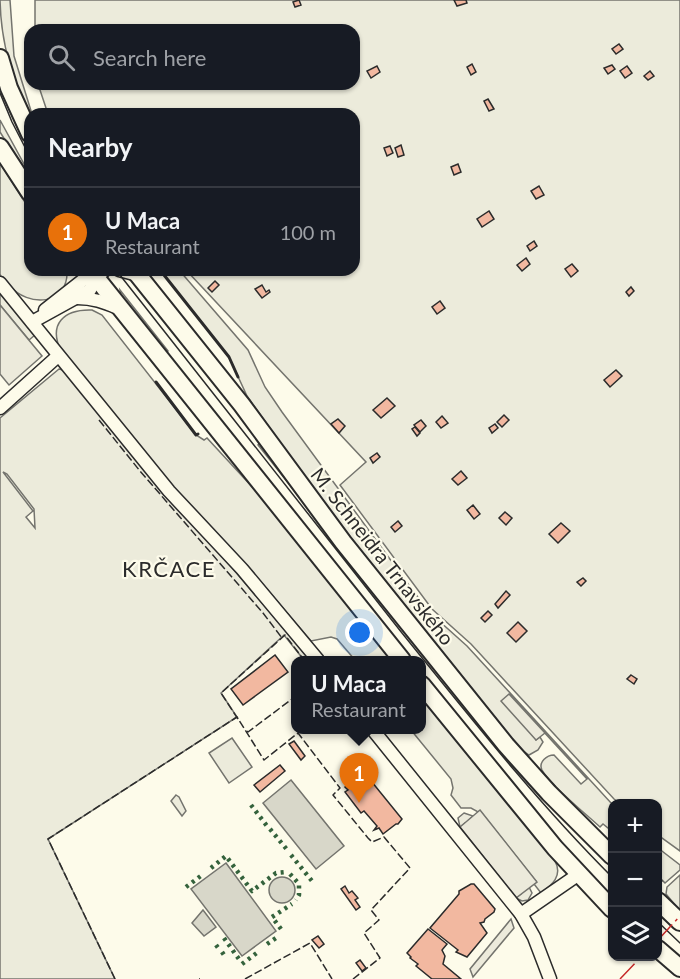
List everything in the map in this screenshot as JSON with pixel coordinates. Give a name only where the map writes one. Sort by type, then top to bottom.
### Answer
[{"type":"main road","points":[[0,58],[12,96],[24,121]]},
{"type":"main road","points":[[0,147],[24,184]]},
{"type":"main road","points":[[100,276],[122,310],[399,656]]},
{"type":"main road","name":"M. Schneidra Trnavského","points":[[139,276],[260,428],[337,535],[506,745],[549,793],[609,853]]},
{"type":"main road","points":[[426,690],[531,820],[610,907]]},
{"type":"main road","points":[[662,905],[680,922]]},
{"type":"main road","points":[[662,953],[680,968]]},
{"type":"street","points":[[73,276],[74,293]]},
{"type":"street","points":[[32,322],[74,293],[89,276]]},
{"type":"street","points":[[0,283],[169,491],[250,578],[315,656]]},
{"type":"street","points":[[74,293],[122,310]]},
{"type":"street","points":[[0,408],[58,356]]},
{"type":"street","points":[[377,734],[521,914],[534,937],[550,979]]},
{"type":"street","points":[[521,914],[579,874]]},
{"type":"shaded area","points":[[0,0],[10,0],[14,56],[30,108],[25,108],[18,91],[5,48]]},
{"type":"shaded area","points":[[35,0],[680,0],[680,851],[662,838],[662,799],[614,799],[471,644],[432,609],[340,485],[366,462],[192,276],[360,276],[360,108],[46,108],[40,90],[360,90],[360,24],[35,24]]},
{"type":"shaded area","points":[[0,120],[24,164],[24,170],[0,132]]},
{"type":"shaded area","points":[[0,163],[24,201],[24,276],[66,276],[66,282],[55,297],[36,300],[17,292],[0,274]]},
{"type":"shaded area","points":[[165,276],[184,276],[248,350],[265,387],[282,412],[428,611],[467,646],[608,800],[608,828],[603,824],[600,827],[546,776],[541,764],[546,758],[554,755],[581,784],[587,779],[509,694],[536,740],[540,737],[543,742],[538,750],[529,755],[516,746],[340,527],[247,396],[229,357]]},
{"type":"shaded area","points":[[120,290],[168,351],[165,354],[121,297]]},
{"type":"shaded area","points":[[0,293],[35,335],[29,340],[0,305]]},
{"type":"shaded area","points":[[0,305],[42,356],[9,385],[0,374]]},
{"type":"shaded area","points":[[82,310],[92,310],[102,315],[196,435],[204,440],[207,438],[255,490],[390,656],[352,656],[337,639],[331,637],[311,641],[260,581],[180,497],[61,351],[56,333],[61,320],[66,315]]},
{"type":"shaded area","points":[[59,369],[63,370],[307,656],[301,656],[284,635],[221,693],[237,717],[48,839],[115,979],[0,979],[0,418]],"holes":[[[3,472],[34,509],[35,528],[26,517],[33,511]]]},
{"type":"shaded area","points":[[262,442],[316,518],[258,445]]},
{"type":"shaded area","points":[[509,694],[545,733],[536,740],[501,701]]},
{"type":"shaded area","points":[[426,702],[555,861],[557,876],[541,893],[534,884],[536,881],[480,811],[461,808],[451,795],[453,788],[451,779],[414,734],[426,734]]},
{"type":"shaded area","points":[[232,738],[252,767],[229,783],[209,753]]},
{"type":"shaded area","points":[[291,780],[344,846],[316,869],[263,803]]},
{"type":"shaded area","points":[[176,795],[186,811],[182,816],[171,801]]},
{"type":"shaded area","points":[[480,810],[537,882],[516,898],[460,827]]},
{"type":"shaded area","points":[[464,813],[473,816],[468,821],[524,891],[529,887],[532,893],[528,900],[522,901],[516,898],[521,894],[465,823],[460,827],[458,818]]},
{"type":"shaded area","points":[[662,851],[680,865],[680,870],[665,883],[662,880]]},
{"type":"shaded area","points":[[226,863],[276,931],[242,956],[191,889]]},
{"type":"shaded area","points":[[680,875],[680,911],[666,894],[667,887]]},
{"type":"shaded area","points":[[282,877],[291,881],[295,890],[291,899],[282,903],[273,899],[269,890],[273,881]]},
{"type":"shaded area","points":[[203,910],[216,927],[204,936],[192,923]]},
{"type":"shaded area","points":[[511,919],[514,928],[473,977],[470,969]]},
{"type":"building","points":[[299,0],[301,5],[295,7],[293,2]]},
{"type":"building","points":[[454,0],[466,0],[467,3],[457,6]]},
{"type":"building","points":[[619,44],[623,49],[616,54],[612,49]]},
{"type":"building","points":[[472,64],[476,72],[471,75],[467,67]]},
{"type":"building","points":[[612,65],[615,69],[608,74],[604,68]]},
{"type":"building","points":[[377,66],[380,72],[371,78],[367,71]]},
{"type":"building","points":[[627,66],[632,73],[625,78],[620,71]]},
{"type":"building","points":[[650,71],[654,76],[648,80],[644,76]]},
{"type":"building","points":[[488,99],[494,109],[489,111],[484,101]]},
{"type":"building","points":[[401,145],[404,155],[398,157],[395,148]]},
{"type":"building","points":[[390,146],[393,153],[387,156],[384,148]]},
{"type":"building","points":[[458,164],[461,172],[454,175],[451,167]]},
{"type":"building","points":[[539,186],[544,195],[536,199],[531,191]]},
{"type":"building","points":[[489,211],[494,219],[482,227],[477,219]]},
{"type":"building","points":[[534,241],[537,246],[530,251],[527,246]]},
{"type":"building","points":[[526,258],[530,264],[522,271],[517,265]]},
{"type":"building","points":[[572,264],[578,271],[571,277],[565,269]]},
{"type":"building","points":[[215,281],[219,285],[212,292],[208,288]]},
{"type":"building","points":[[262,285],[266,292],[269,290],[270,292],[262,298],[255,289]]},
{"type":"building","points":[[631,287],[634,291],[629,296],[626,292]]},
{"type":"building","points":[[440,301],[445,308],[437,314],[432,307]]},
{"type":"building","points":[[616,370],[622,376],[610,387],[604,380]]},
{"type":"building","points":[[387,398],[395,406],[381,418],[373,410]]},
{"type":"building","points":[[504,415],[509,420],[502,427],[497,422]]},
{"type":"building","points":[[442,416],[448,423],[441,428],[436,422]]},
{"type":"building","points":[[338,419],[345,426],[339,433],[331,424]]},
{"type":"building","points":[[421,420],[426,426],[420,432],[414,425]]},
{"type":"building","points":[[495,424],[498,428],[492,433],[489,428]]},
{"type":"building","points":[[415,427],[420,433],[417,436],[412,429]]},
{"type":"building","points":[[377,453],[380,457],[373,463],[370,458]]},
{"type":"building","points":[[461,471],[467,478],[458,485],[452,479]]},
{"type":"building","points":[[473,505],[480,514],[474,519],[467,510]]},
{"type":"building","points":[[505,512],[512,518],[506,525],[499,518]]},
{"type":"building","points":[[398,521],[402,526],[395,532],[391,527]]},
{"type":"building","points":[[561,523],[570,531],[558,543],[549,534]]},
{"type":"building","points":[[583,578],[586,581],[581,586],[577,582]]},
{"type":"building","points":[[506,591],[510,595],[498,608],[495,604]]},
{"type":"building","points":[[488,611],[492,615],[485,622],[481,618]]},
{"type":"building","points":[[518,622],[527,631],[516,642],[507,633]]},
{"type":"building","points":[[275,655],[288,672],[243,705],[231,689]]},
{"type":"building","points":[[631,675],[637,679],[634,684],[627,679]]},
{"type":"building","points":[[294,741],[305,756],[301,760],[289,744]]},
{"type":"building","points":[[280,765],[285,771],[260,792],[254,785]]},
{"type":"building","points":[[363,771],[402,819],[383,834],[379,828],[374,830],[377,826],[364,811],[361,813],[345,792],[348,790],[345,787],[350,783],[349,781]]},
{"type":"building","points":[[474,884],[495,909],[484,922],[480,923],[487,933],[467,957],[456,952],[458,950],[430,928],[459,894],[459,891]]},
{"type":"building","points":[[345,886],[349,893],[352,891],[358,898],[355,900],[360,907],[356,910],[341,889]]},
{"type":"building","points":[[428,929],[447,944],[442,950],[445,956],[443,964],[461,979],[432,979],[410,958],[407,953]]},
{"type":"building","points":[[318,936],[324,944],[319,948],[312,940]]},
{"type":"building","points":[[360,960],[366,968],[362,971],[356,963]]},
{"type":"tram line","points":[[0,93],[24,145]]},
{"type":"tram line","points":[[121,276],[421,656]]},
{"type":"tram line","points":[[426,662],[530,789],[608,873]]},
{"type":"tram line","points":[[662,926],[680,943]]},
{"type":"hedge","points":[[251,805],[267,826]]},
{"type":"hedge","points":[[270,829],[289,852]]},
{"type":"hedge","points":[[291,855],[312,881]]},
{"type":"hedge","points":[[211,868],[226,856],[252,891],[276,873],[287,872]]},
{"type":"hedge","points":[[290,874],[299,884],[299,895],[296,900]]},
{"type":"hedge","points":[[186,887],[202,875]]},
{"type":"hedge","points":[[281,929],[272,917],[292,904]]},
{"type":"hedge","points":[[224,938],[241,962]]},
{"type":"hedge","points":[[267,944],[276,938]]},
{"type":"hedge","points":[[216,945],[219,949]]},
{"type":"hedge","points":[[222,952],[226,958]]},
{"type":"hedge","points":[[242,964],[258,952]]},
{"type":"fence","points":[[99,420],[282,638]]},
{"type":"fence","points":[[238,719],[221,693],[285,635],[301,656]]},
{"type":"fence","points":[[247,731],[291,700]]},
{"type":"fence","points":[[115,979],[48,839],[237,717],[264,760],[297,734]]},
{"type":"fence","points":[[299,734],[340,788],[333,795],[368,838],[372,842],[384,837],[410,868],[371,910],[379,920],[364,933],[380,958],[353,979]]},
{"type":"fence","points":[[245,979],[310,943],[332,979]]},
{"type":"wall","points":[[165,276],[229,357],[238,377]]},
{"type":"wall","points":[[156,382],[196,435],[198,434]]},
{"type":"power","points":[[662,936],[680,916]]},
{"type":"power","points":[[620,979],[637,961]]},
{"type":"place","name":"U Maca","points":[[359,803]]},
{"type":"district","name":"KRČACE","points":[[169,568]]}]
